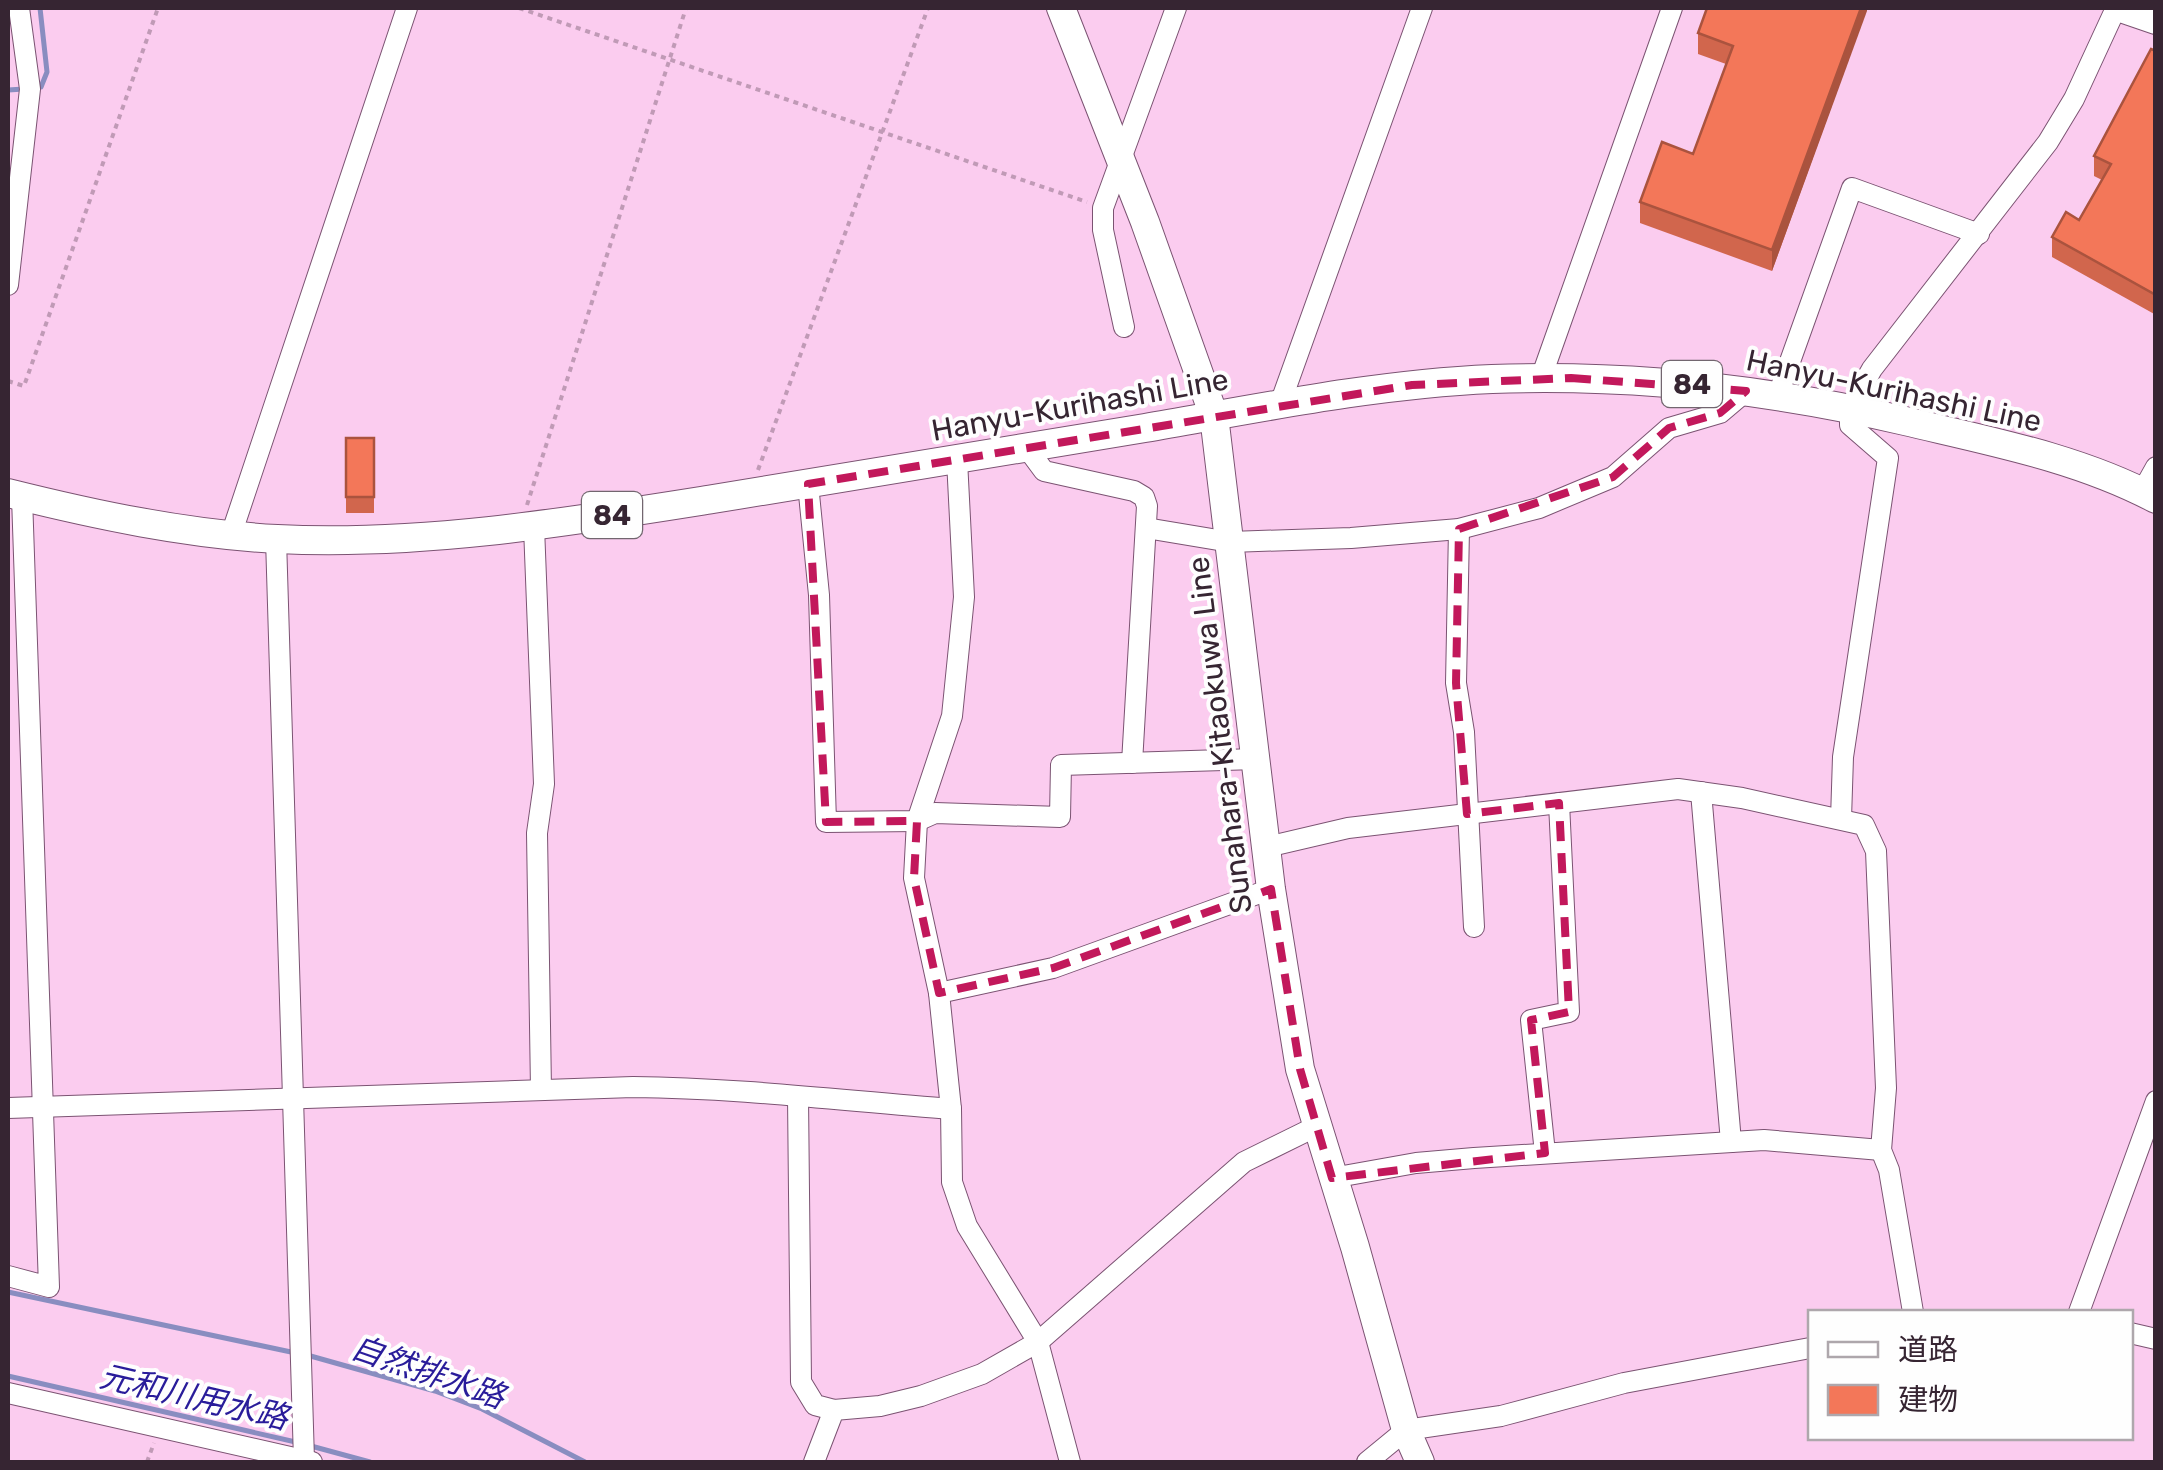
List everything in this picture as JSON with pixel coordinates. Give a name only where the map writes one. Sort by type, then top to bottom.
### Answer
[{"type":"main road","name":"Sunahara-Kitaokuwa Line","points":[[1061,8],[1214,416],[1271,889],[1300,1070],[1356,1247],[1406,1430],[1420,1462]]},
{"type":"main road","points":[[2118,8],[2156,20]]},
{"type":"main road","name":"Hanyu-Kurihashi Line","points":[[15,495],[148,524],[276,539],[368,540],[527,528],[1280,404],[1412,385],[1542,378],[1666,381],[1850,408],[2030,450],[2149,496]]},
{"type":"street","points":[[8,285],[30,90],[19,8]]},
{"type":"street","points":[[231,534],[407,8]]},
{"type":"street","points":[[1124,327],[1103,230],[1103,208],[1176,8]]},
{"type":"street","points":[[1280,404],[1422,8]]},
{"type":"street","points":[[1542,378],[1672,8]]},
{"type":"street","points":[[1840,820],[1842,758],[1888,458],[1850,424],[1850,408],[1872,369],[1980,234],[2065,114],[2118,8]]},
{"type":"street","points":[[1778,395],[1852,188],[1980,234]]},
{"type":"street","points":[[1146,528],[1230,542],[1459,530],[1539,508],[1613,477],[1669,428],[1720,414],[1746,391]]},
{"type":"street","points":[[1027,448],[1044,471],[1134,491],[1144,497],[1147,506],[1132,763]]},
{"type":"street","points":[[956,460],[964,597],[952,716],[917,821],[914,878],[939,993],[950,1108],[952,1182],[967,1226],[1038,1342],[1070,1462]]},
{"type":"street","points":[[2149,496],[2156,467]]},
{"type":"street","points":[[808,484],[819,596],[826,822],[917,821],[935,814],[1060,817],[1060,765],[1256,759]]},
{"type":"street","points":[[8,1276],[50,1287],[15,495]]},
{"type":"street","points":[[527,528],[544,784],[537,832],[541,1090]]},
{"type":"street","points":[[1459,530],[1456,683],[1464,732],[1474,927]]},
{"type":"street","points":[[8,1393],[308,1461],[276,539]]},
{"type":"street","points":[[1267,847],[1348,828],[1678,789],[1864,825],[1876,851],[1886,1088],[1880,1150],[1889,1170],[1913,1310]]},
{"type":"street","points":[[1701,792],[1731,1142]]},
{"type":"street","points":[[1545,1154],[1530,1020],[1570,1012],[1559,803]]},
{"type":"street","points":[[939,993],[1053,968],[1271,889]]},
{"type":"street","points":[[8,1108],[541,1090],[722,1088],[950,1108]]},
{"type":"street","points":[[798,1097],[801,1382],[815,1405],[834,1410],[920,1396],[982,1374],[1038,1342],[1244,1162],[1315,1127]]},
{"type":"street","points":[[2080,1310],[2156,1101]]},
{"type":"street","points":[[1332,1178],[1416,1163],[1764,1140],[1880,1150]]},
{"type":"street","points":[[1367,1462],[1406,1430],[1501,1416],[1624,1383],[1808,1348]]},
{"type":"street","points":[[814,1462],[834,1410]]},
{"type":"path","points":[[8,381],[24,386],[158,8]]},
{"type":"path","points":[[519,8],[1103,208]]},
{"type":"path","points":[[527,528],[686,8]]},
{"type":"path","points":[[749,493],[928,8]]},
{"type":"highlighted area","points":[[1571,378],[1746,391],[1720,413],[1669,428],[1613,477],[1459,529],[1456,683],[1467,814],[1559,803],[1569,1012],[1531,1020],[1545,1153],[1332,1178],[1300,1069],[1271,889],[1053,968],[939,993],[914,878],[917,821],[826,822],[808,484],[1412,385]]},
{"type":"building","points":[[1707,8],[1861,8],[1772,250],[1640,202],[1662,142],[1693,154],[1733,46],[1698,33]]},
{"type":"building","points":[[2151,49],[2156,51],[2156,295],[2052,237],[2066,212],[2079,220],[2111,164],[2094,156]]},
{"type":"building","points":[[346,438],[374,438],[374,497],[346,497]]},
{"type":"waterway","points":[[35,87],[41,87],[47,72],[40,8]]},
{"type":"waterway","points":[[8,90],[24,89]]},
{"type":"waterway","name":"自然排水路","points":[[8,1292],[291,1352]]},
{"type":"waterway","name":"自然排水路","points":[[307,1355],[435,1391],[482,1409],[585,1462]]},
{"type":"waterway","name":"元和川用水路","points":[[8,1376],[300,1443]]},
{"type":"waterway","name":"元和川用水路","points":[[311,1446],[370,1462]]}]
